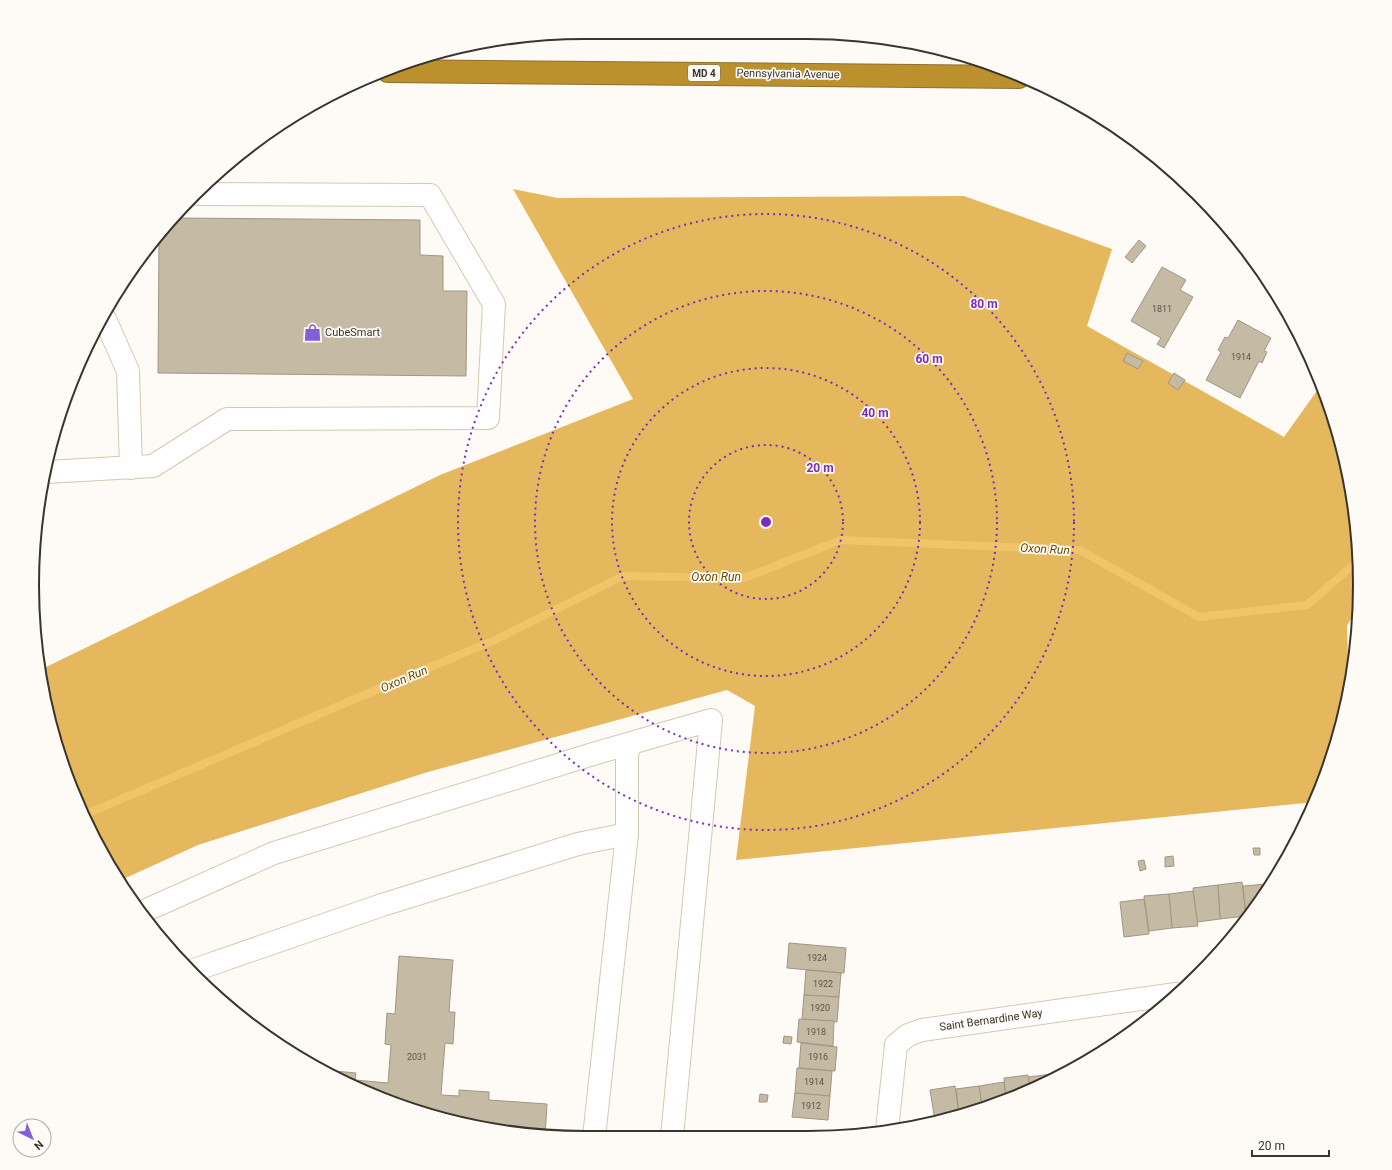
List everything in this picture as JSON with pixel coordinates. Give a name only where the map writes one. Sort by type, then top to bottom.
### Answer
[{"type":"highway","name":"Pennsylvania Avenue","points":[[401,71],[1006,77]]},
{"type":"street","points":[[51,472],[153,466],[227,419],[336,420],[488,418],[494,304],[430,195],[204,194]]},
{"type":"street","points":[[106,322],[128,371],[131,468]]},
{"type":"street","points":[[147,910],[274,853],[711,720],[673,1131]]},
{"type":"street","points":[[595,1131],[627,834],[627,752],[632,743]]},
{"type":"street","points":[[197,969],[382,905],[578,844],[627,834]]},
{"type":"street","name":"Saint Bernardine Way","points":[[888,1125],[896,1045],[908,1035],[922,1030],[1168,995]]},
{"type":"shaded area","points":[[513,189],[558,198],[964,196],[1112,249],[1087,326],[1284,437],[1317,391],[1324,409],[1343,478],[1348,514],[1352,549],[1352,617],[1347,626],[1348,657],[1343,692],[1324,761],[1307,803],[736,860],[755,706],[727,690],[428,772],[198,845],[125,878],[95,826],[68,761],[49,692],[46,667],[440,475],[633,399]]},
{"type":"building","name":"CubeSmart","points":[[181,218],[420,220],[420,255],[443,256],[443,291],[467,291],[466,376],[158,373],[159,244]]},
{"type":"building","points":[[1139,240],[1146,246],[1132,263],[1125,257]]},
{"type":"building","points":[[1162,267],[1186,280],[1180,290],[1193,297],[1164,348],[1157,344],[1161,338],[1131,321]]},
{"type":"building","points":[[1238,320],[1271,338],[1264,351],[1267,352],[1262,363],[1259,361],[1240,398],[1206,380],[1221,352],[1218,350],[1225,337],[1228,338]]},
{"type":"building","points":[[1127,353],[1143,361],[1138,369],[1123,361]]},
{"type":"building","points":[[1174,373],[1185,380],[1178,390],[1168,383]]},
{"type":"building","points":[[1253,848],[1260,848],[1260,855],[1254,855]]},
{"type":"building","points":[[1173,856],[1174,866],[1165,867],[1165,857]]},
{"type":"building","points":[[1144,860],[1146,869],[1140,871],[1138,861]]},
{"type":"building","points":[[1242,882],[1245,910],[1240,917],[1220,919],[1218,885]]},
{"type":"building","points":[[1263,884],[1245,910],[1243,886]]},
{"type":"building","points":[[1218,885],[1220,919],[1197,922],[1193,888]]},
{"type":"building","points":[[1193,891],[1198,926],[1172,928],[1169,894]]},
{"type":"building","points":[[1169,894],[1172,928],[1149,931],[1144,896]]},
{"type":"building","points":[[1144,899],[1149,934],[1124,937],[1120,902]]},
{"type":"building","points":[[789,943],[846,948],[844,973],[787,968]]},
{"type":"building","points":[[399,956],[453,960],[449,1012],[455,1012],[453,1044],[445,1043],[441,1095],[459,1096],[459,1090],[489,1092],[489,1100],[547,1104],[545,1130],[478,1121],[409,1102],[356,1080],[388,1083],[391,1045],[385,1044],[387,1013],[395,1014]]},
{"type":"building","points":[[806,970],[841,973],[839,997],[804,995]]},
{"type":"building","points":[[804,995],[839,997],[837,1022],[802,1019]]},
{"type":"building","points":[[799,1019],[834,1021],[833,1046],[797,1042]]},
{"type":"building","points":[[784,1036],[792,1037],[791,1044],[783,1043]]},
{"type":"building","points":[[801,1043],[837,1047],[835,1071],[799,1068]]},
{"type":"building","points":[[797,1068],[832,1071],[830,1096],[795,1093]]},
{"type":"building","points":[[337,1071],[356,1073],[355,1080]]},
{"type":"building","points":[[1049,1074],[1029,1083],[1028,1077]]},
{"type":"building","points":[[1028,1075],[1029,1083],[1005,1093],[1004,1078]]},
{"type":"building","points":[[1004,1082],[1005,1093],[981,1102],[979,1086]]},
{"type":"building","points":[[955,1086],[958,1109],[934,1116],[930,1090]]},
{"type":"building","points":[[979,1086],[981,1102],[958,1109],[956,1089]]},
{"type":"building","points":[[795,1093],[830,1096],[828,1120],[792,1117]]},
{"type":"building","points":[[760,1094],[768,1095],[767,1102],[759,1102]]},
{"type":"waterway","name":"Oxon Run","points":[[89,813],[495,640],[623,576],[744,578],[841,540],[1080,550],[1199,617],[1307,605],[1352,566]]},
{"type":"place","name":"CubeSmart","points":[[312,332]]}]
